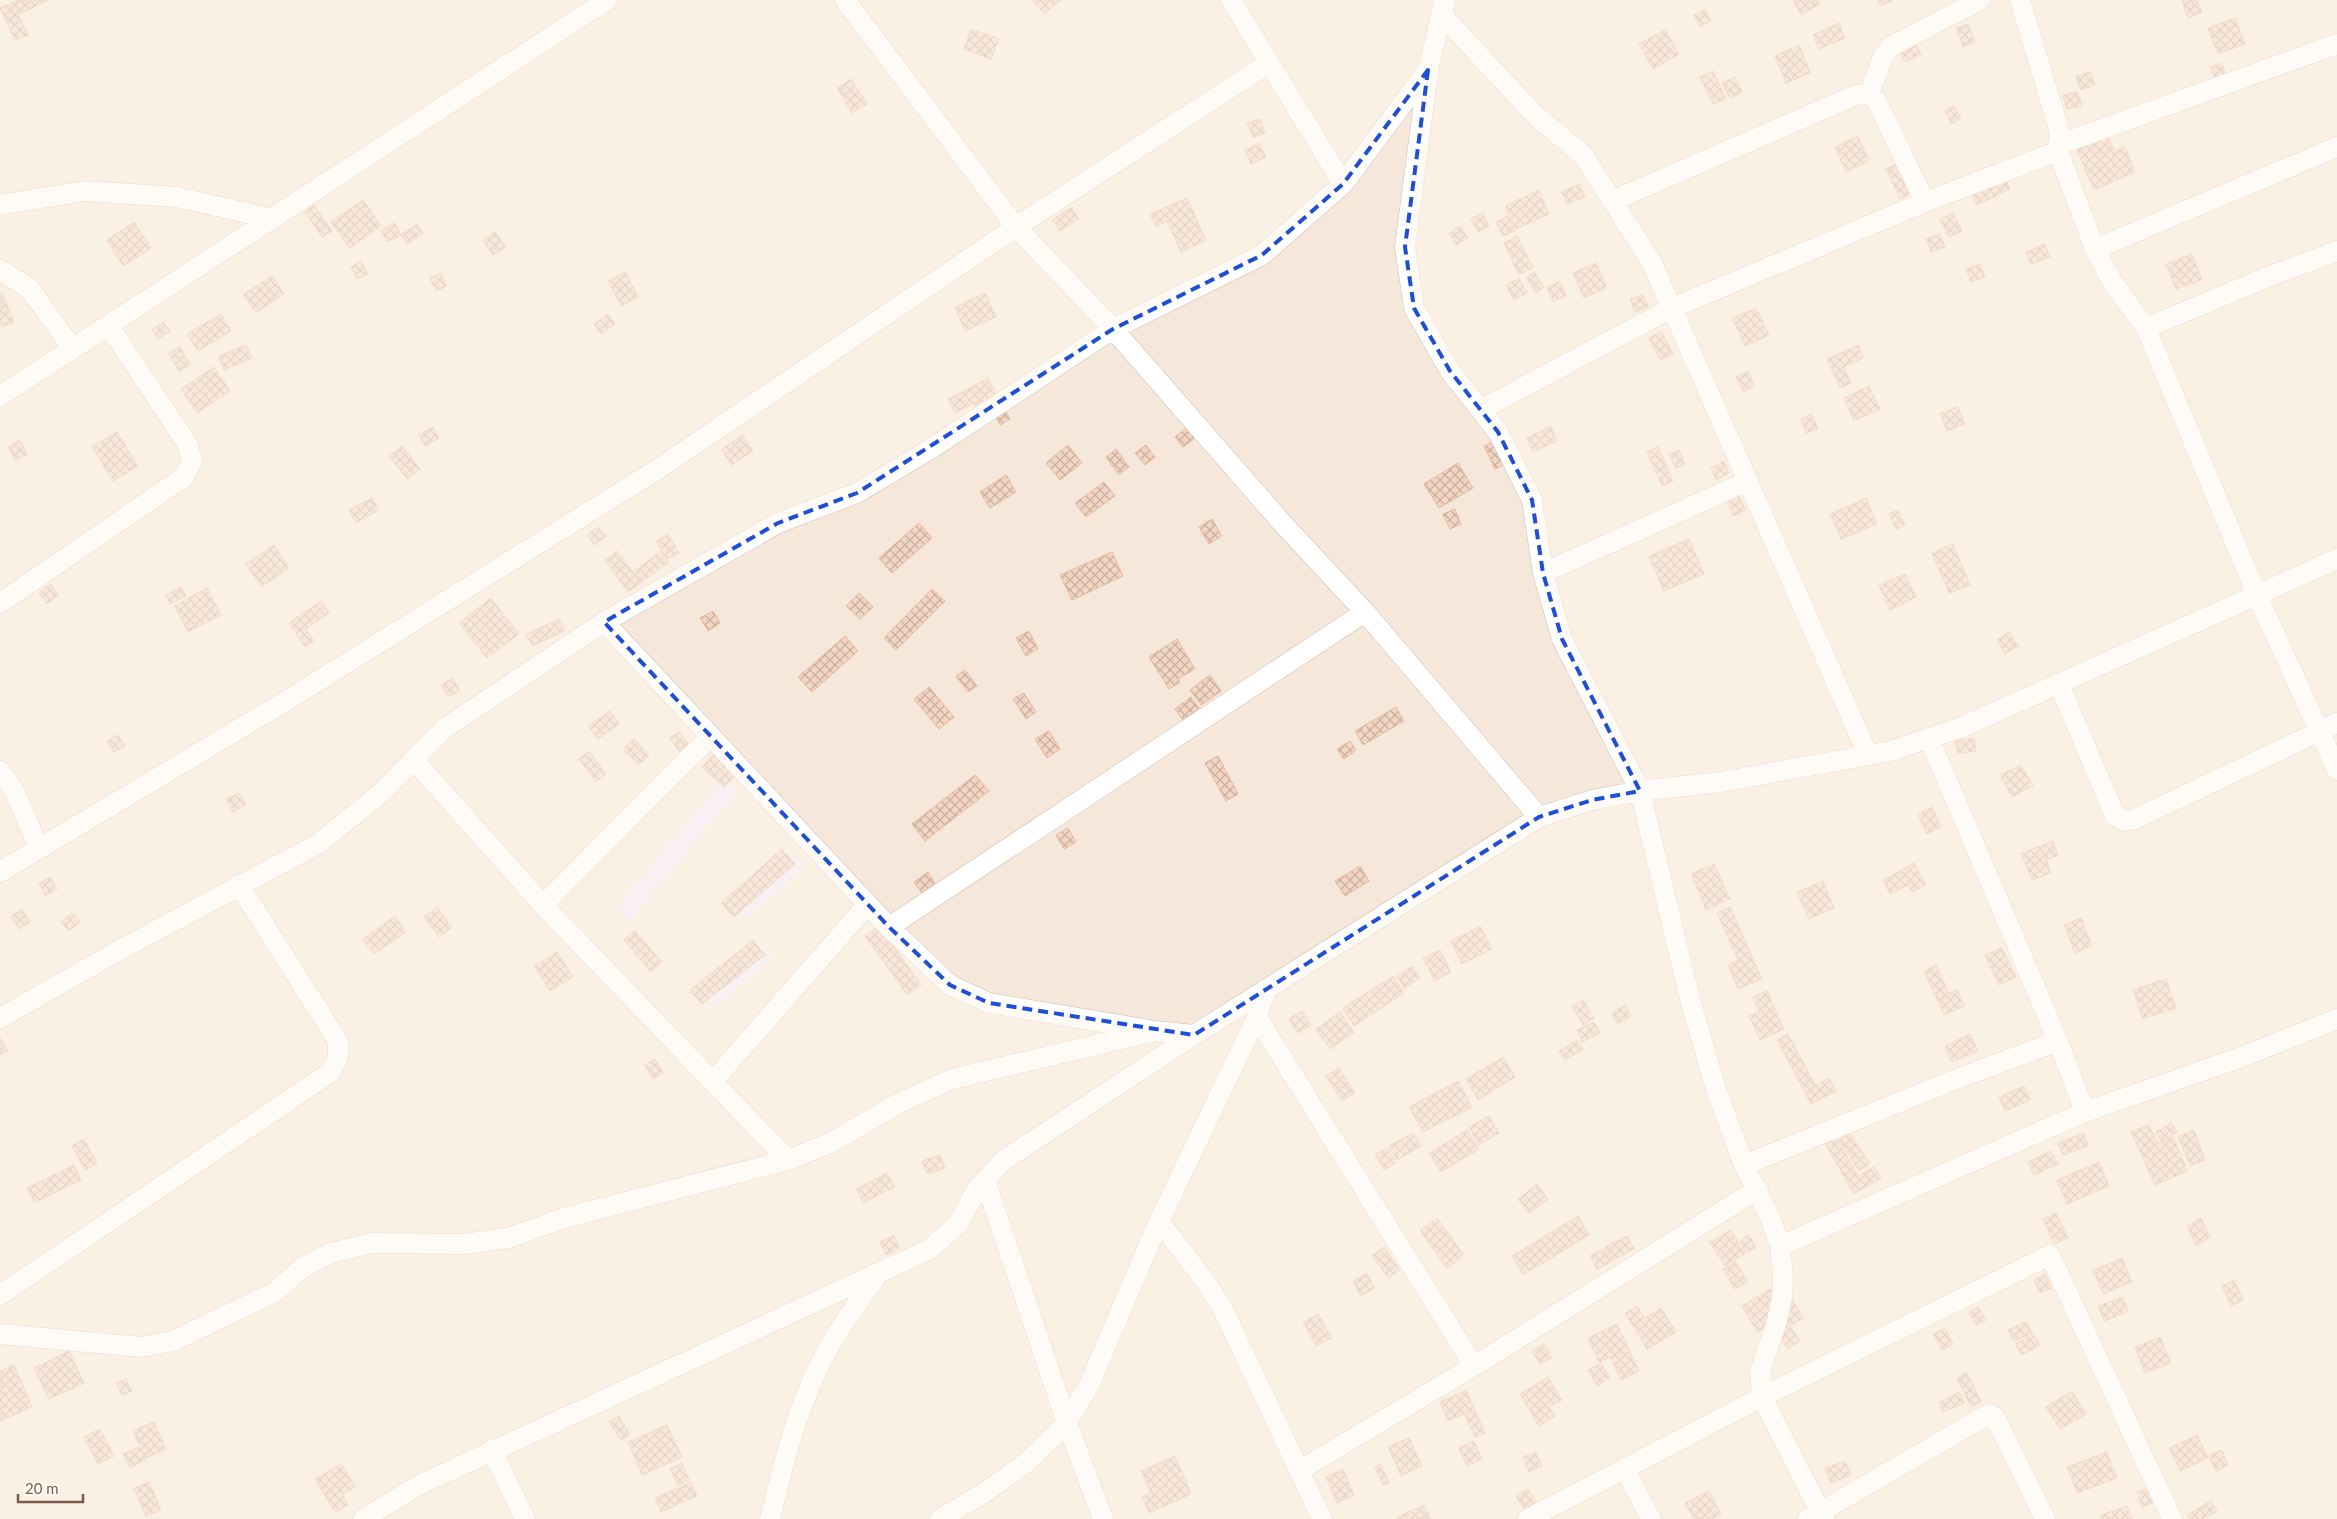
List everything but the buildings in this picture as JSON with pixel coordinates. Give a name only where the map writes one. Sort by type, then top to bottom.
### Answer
[{"type":"street","points":[[0,396],[606,0]]},
{"type":"street","points":[[845,0],[1016,227],[1113,329],[1284,525],[1365,612],[1538,817]]},
{"type":"street","points":[[1231,0],[1343,184]]},
{"type":"street","points":[[1869,94],[1883,56],[1890,47],[1980,0]]},
{"type":"street","points":[[2020,0],[2060,133],[2058,148],[2095,249],[2113,283],[2146,328],[2257,595],[2328,726],[2337,770]]},
{"type":"street","points":[[1443,7],[1428,70],[1404,247],[1414,308],[1450,371],[1498,432],[1532,500],[1543,573],[1562,639],[1640,791],[1690,998],[1715,1086],[1744,1165],[1758,1189],[1780,1246],[1783,1274],[1782,1297],[1760,1372],[1762,1397],[1817,1516],[1989,1414],[1995,1417],[2045,1519]]},
{"type":"street","points":[[1443,7],[1536,116],[1583,156],[1652,263],[1868,755]]},
{"type":"street","points":[[1480,410],[1672,308],[2058,148],[2337,44]]},
{"type":"street","points":[[0,872],[286,701],[658,469],[1016,227],[1269,63]]},
{"type":"street","points":[[0,1018],[239,885],[318,844],[381,793],[445,728],[604,622],[778,523],[858,493],[932,448],[1113,329],[1262,254],[1343,184],[1428,70]]},
{"type":"street","points":[[1612,201],[1856,95],[1869,94],[1876,100],[1925,202]]},
{"type":"street","points":[[2095,249],[2337,148]]},
{"type":"street","points":[[0,205],[85,191],[177,197],[273,219]]},
{"type":"street","points":[[2146,328],[2337,251]]},
{"type":"street","points":[[0,270],[29,288],[73,349]]},
{"type":"street","points":[[0,603],[184,477],[192,462],[188,445],[109,326]]},
{"type":"street","points":[[1543,573],[1748,482]]},
{"type":"street","points":[[362,1519],[419,1484],[930,1250],[960,1223],[977,1189],[1004,1160],[1194,1035],[1538,817],[1592,800],[1640,791],[1720,782],[1891,751],[1962,727],[2337,559]]},
{"type":"street","points":[[889,927],[1365,612]]},
{"type":"street","points":[[604,622],[889,927],[950,985],[989,1003],[1155,1031],[1194,1035]]},
{"type":"street","points":[[2059,684],[2115,816],[2124,821],[2135,819],[2328,726]]},
{"type":"street","points":[[543,905],[711,736]]},
{"type":"street","points":[[1929,738],[2058,1041],[2085,1112]]},
{"type":"street","points":[[414,760],[543,905],[788,1160]]},
{"type":"street","points":[[0,771],[14,790],[39,848]]},
{"type":"street","points":[[0,1295],[330,1072],[338,1057],[338,1041],[239,885]]},
{"type":"street","points":[[713,1081],[868,904]]},
{"type":"street","points":[[940,1519],[984,1493],[1027,1462],[1067,1423],[1090,1383],[1159,1221],[1257,1017],[1266,990]]},
{"type":"street","points":[[1257,1017],[1474,1366]]},
{"type":"street","points":[[1780,1246],[2085,1112],[2248,1055],[2337,1019]]},
{"type":"street","points":[[0,1334],[141,1347],[172,1341],[275,1292],[302,1268],[332,1253],[372,1243],[464,1244],[508,1238],[564,1218],[788,1160],[832,1142],[898,1103],[952,1079],[1155,1031]]},
{"type":"street","points":[[1744,1165],[1954,1080],[2058,1041]]},
{"type":"street","points":[[985,1180],[1067,1423],[1103,1519]]},
{"type":"street","points":[[1300,1470],[1474,1366],[1758,1189]]},
{"type":"street","points":[[1159,1221],[1203,1278],[1222,1307],[1322,1519]]},
{"type":"street","points":[[1528,1519],[1762,1397],[2050,1255],[2172,1519]]},
{"type":"street","points":[[770,1519],[789,1440],[808,1389],[830,1346],[878,1273]]},
{"type":"street","points":[[492,1450],[525,1519]]},
{"type":"street","points":[[1624,1469],[1651,1519]]},
{"type":"highlighted area","points":[[1428,70],[1405,247],[1414,308],[1450,371],[1498,432],[1532,500],[1543,573],[1562,639],[1640,791],[1592,800],[1539,817],[1194,1035],[989,1003],[950,985],[889,927],[604,622],[778,523],[857,493],[1113,329],[1262,255],[1343,184]]},
{"type":"shaded area","points":[[0,0],[2337,0],[2337,1519],[0,1519]]},
{"type":"shaded area","points":[[723,779],[737,791],[631,919],[617,908]]},
{"type":"shaded area","points":[[792,854],[804,867],[748,918],[736,904]]},
{"type":"shaded area","points":[[760,943],[772,957],[716,1006],[704,993]]}]
